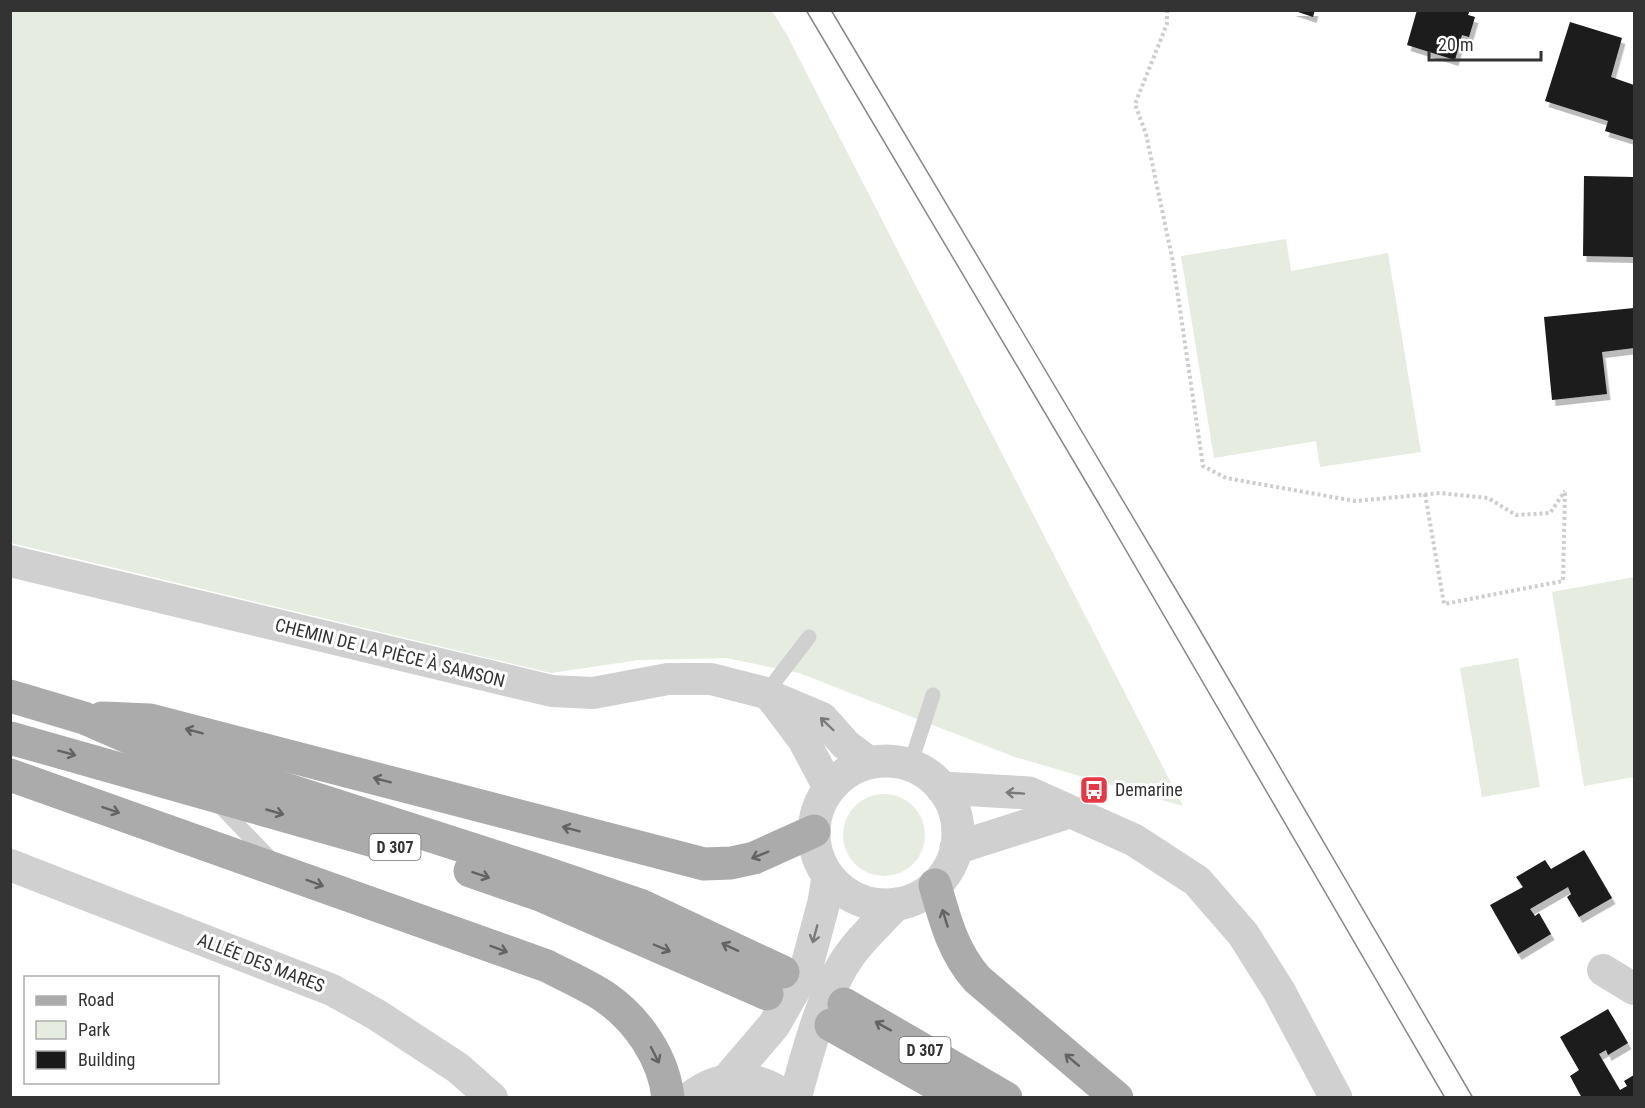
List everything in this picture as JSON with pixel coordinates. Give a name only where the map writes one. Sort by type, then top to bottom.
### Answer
[{"type":"main road","name":"D 307","points":[[10,696],[84,718],[139,742],[640,905],[775,983],[540,895],[415,852],[10,738]]},
{"type":"main road","points":[[84,718],[150,720],[704,864],[731,863],[754,858],[814,831]]},
{"type":"main road","points":[[10,775],[547,966],[606,998],[640,1029],[656,1055],[666,1079],[668,1098]]},
{"type":"main road","points":[[935,885],[951,939],[963,963],[977,979],[1117,1098]]},
{"type":"main road","name":"D 307","points":[[960,1098],[837,1015],[1006,1098]]},
{"type":"street","name":"CHEMIN DE LA PIÈCE À SAMSON","points":[[10,561],[552,692],[593,693],[668,679],[711,679],[769,695],[822,718],[846,745],[870,763]]},
{"type":"street","points":[[769,695],[803,739],[829,788]]},
{"type":"street","points":[[890,761],[910,765],[928,774],[942,788],[953,807],[958,826],[956,848],[949,868],[935,885],[917,898],[896,904],[873,904],[841,889],[828,877],[817,855],[814,831],[818,808],[829,788],[847,772],[870,763],[890,761]]},
{"type":"street","points":[[942,788],[1029,793],[1134,840],[1197,881],[1243,934],[1279,991],[1336,1098]]},
{"type":"street","points":[[956,848],[1070,812]]},
{"type":"street","name":"ALLÉE DES MARES","points":[[10,865],[332,990],[376,1015],[458,1068],[492,1098]]},
{"type":"street","points":[[727,1080],[774,1025],[806,969],[824,902],[828,877]]},
{"type":"street","points":[[795,1098],[811,1042],[833,985],[854,948],[896,904]]},
{"type":"street","points":[[1604,970],[1635,989]]},
{"type":"street","points":[[690,1098],[703,1087],[727,1080],[751,1080],[774,1088],[787,1098]]},
{"type":"lane","points":[[769,695],[810,637]]},
{"type":"lane","points":[[910,765],[933,695]]},
{"type":"lane","points":[[207,792],[282,871]]},
{"type":"path","points":[[1167,10],[1167,24],[1135,104],[1146,134],[1165,220],[1203,466],[1226,478],[1355,501],[1440,493],[1488,498],[1516,515],[1550,513],[1565,491],[1563,581],[1444,604],[1425,495]]},
{"type":"green space","points":[[11,11],[772,11],[787,35],[1183,806],[1015,757],[799,673],[726,658],[639,660],[551,673],[11,543]]},
{"type":"green space","points":[[1286,239],[1291,271],[1388,253],[1421,452],[1320,467],[1316,441],[1214,458],[1181,256]]},
{"type":"green space","points":[[1634,577],[1634,777],[1584,786],[1552,592]]},
{"type":"green space","points":[[1518,658],[1540,787],[1482,797],[1460,668]]},
{"type":"green space","points":[[884,794],[900,797],[913,806],[922,819],[925,835],[922,851],[913,864],[900,873],[884,876],[868,873],[855,864],[846,851],[843,835],[846,819],[855,806],[868,797]]},
{"type":"building","points":[[1292,10],[1315,10],[1313,17]]},
{"type":"building","points":[[1417,10],[1470,10],[1468,15],[1475,17],[1469,37],[1462,35],[1455,60],[1407,45]]},
{"type":"building","points":[[1570,22],[1622,38],[1611,77],[1634,85],[1634,140],[1605,131],[1608,121],[1545,101]]},
{"type":"building","points":[[1584,176],[1634,177],[1633,257],[1583,256]]},
{"type":"building","points":[[1634,308],[1634,348],[1602,352],[1607,394],[1552,400],[1544,317]]},
{"type":"building","points":[[1584,850],[1612,898],[1579,917],[1567,897],[1571,894],[1568,887],[1530,909],[1535,916],[1539,913],[1551,934],[1518,954],[1490,905],[1523,887],[1516,877],[1545,860],[1551,869]]},
{"type":"building","points":[[1608,1009],[1628,1043],[1608,1055],[1606,1050],[1599,1054],[1620,1090],[1627,1086],[1624,1081],[1634,1075],[1634,1098],[1582,1098],[1570,1076],[1579,1070],[1560,1037]]},
{"type":"tram line","points":[[806,10],[1099,504],[1445,1098]]},
{"type":"tram line","points":[[831,10],[1197,625],[1473,1098]]},
{"type":"place","name":"Demarine","points":[[1094,790]]}]
